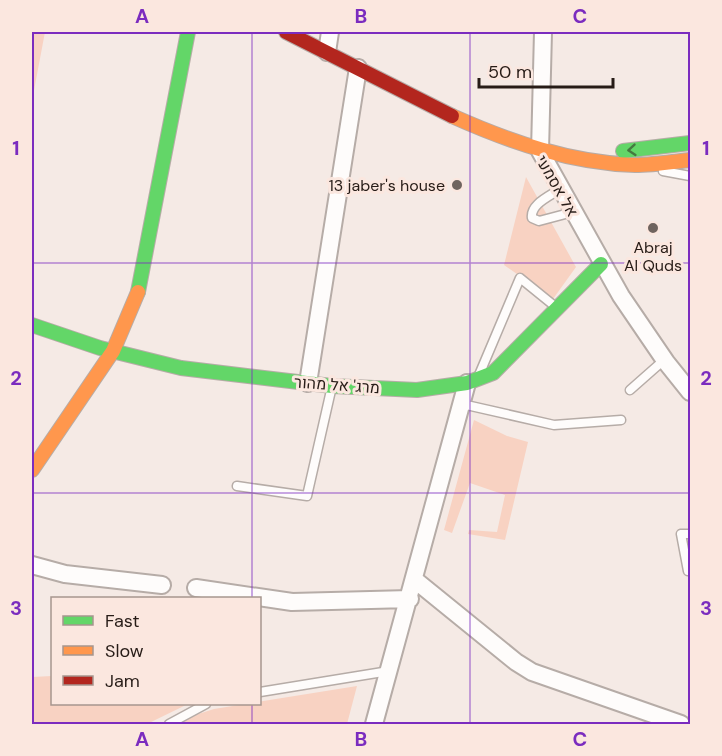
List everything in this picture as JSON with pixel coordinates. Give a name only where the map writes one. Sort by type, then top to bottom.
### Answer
[{"type":"street","points":[[32,470],[113,351],[136,301],[188,32]]},
{"type":"street","name":"אל אסמעי","points":[[286,32],[420,101],[540,151],[601,264],[664,360],[690,392]]},
{"type":"street","points":[[327,52],[330,32]]},
{"type":"street","points":[[540,151],[543,32]]},
{"type":"street","points":[[308,383],[358,68]]},
{"type":"street","points":[[540,151],[617,151],[690,143]]},
{"type":"street","points":[[540,151],[630,164],[690,160]]},
{"type":"street","name":"מרג' אל מהור","points":[[32,325],[113,351],[181,368],[332,386],[417,390],[472,381],[493,373],[601,264]]},
{"type":"street","points":[[374,724],[462,404],[472,381]]},
{"type":"street","points":[[32,565],[64,574],[162,585]]},
{"type":"street","points":[[415,580],[516,662],[532,672],[655,721],[681,724]]},
{"type":"street","points":[[196,588],[258,597]]},
{"type":"street","points":[[261,597],[292,602],[410,599]]},
{"type":"lane","points":[[630,164],[690,176]]},
{"type":"lane","points":[[560,189],[535,207],[531,213],[532,219],[540,221],[573,212]]},
{"type":"lane","points":[[472,381],[520,278],[557,308]]},
{"type":"lane","points":[[630,390],[664,360]]},
{"type":"lane","points":[[237,486],[307,496],[332,386]]},
{"type":"lane","points":[[462,404],[554,425],[621,420]]},
{"type":"lane","points":[[688,571],[681,534],[690,534]]},
{"type":"lane","points":[[261,692],[390,671]]},
{"type":"lane","points":[[169,724],[204,705]]},
{"type":"shaded area","points":[[32,32],[45,32],[32,101]]},
{"type":"shaded area","points":[[526,177],[576,267],[553,299],[504,265]]},
{"type":"shaded area","points":[[474,420],[507,436],[528,442],[505,540],[468,534],[469,530],[497,532],[505,495],[470,483],[452,533],[444,530]]},
{"type":"shaded area","points":[[51,676],[51,705],[186,705],[147,724],[32,724],[32,677]]},
{"type":"shaded area","points":[[357,686],[347,724],[180,724],[186,718],[214,709],[239,705],[261,705],[261,701]]},
{"type":"traffic: fast","points":[[138,292],[188,32]]},
{"type":"traffic: fast","points":[[623,151],[690,143]]},
{"type":"traffic: fast","points":[[32,325],[100,348],[181,368],[332,386],[417,390],[467,383],[493,373],[601,264]]},
{"type":"traffic: slow","points":[[452,116],[541,150],[588,160],[635,165],[690,160]]},
{"type":"traffic: slow","points":[[32,470],[113,351],[138,292]]},
{"type":"traffic: jam","points":[[286,32],[452,116]]},
{"type":"place","name":"13 jaber's house","points":[[457,185]]},
{"type":"place","name":"Abraj Al Quds","points":[[653,228]]}]
